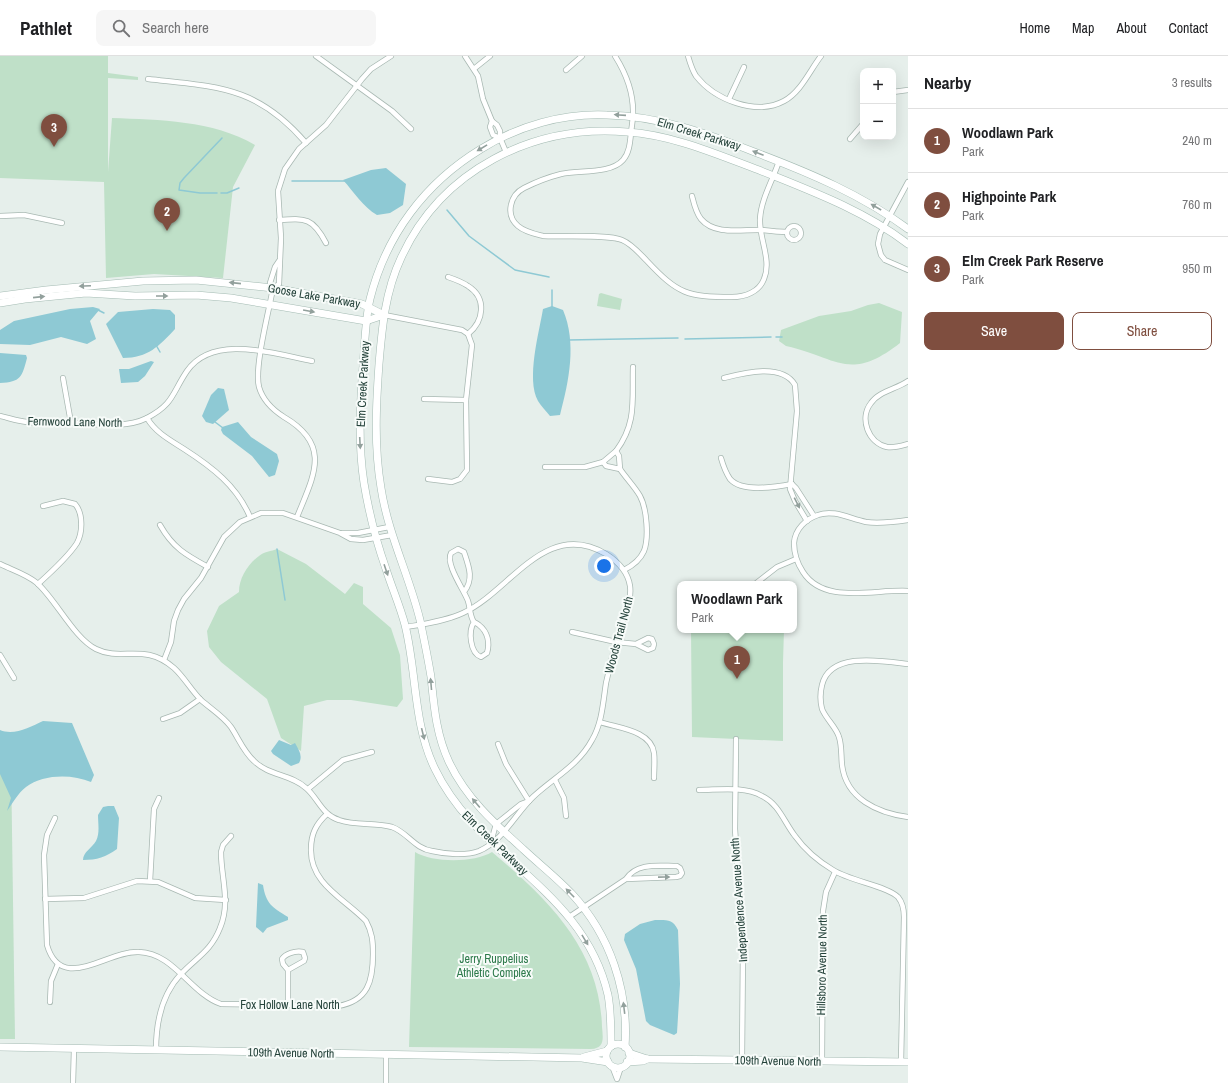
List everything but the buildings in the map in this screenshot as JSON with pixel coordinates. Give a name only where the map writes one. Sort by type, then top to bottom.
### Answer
[{"type":"street","points":[[316,56],[392,111],[411,129]]},
{"type":"street","points":[[273,288],[279,284],[280,268],[279,261],[281,238],[278,191],[283,174],[291,158],[326,125],[371,69],[391,56]]},
{"type":"street","points":[[465,56],[475,68],[483,99],[492,121],[497,125],[500,131],[500,138],[506,152]]},
{"type":"street","points":[[475,68],[490,56]]},
{"type":"street","points":[[566,70],[582,56]]},
{"type":"street","points":[[615,56],[631,88],[634,109],[626,155],[616,166],[608,169],[561,174],[542,180],[518,192],[514,196],[510,209],[511,215],[518,226],[543,236],[621,239],[634,247],[671,286],[689,294],[708,297],[745,296],[757,289],[762,283],[767,266],[761,230],[762,208],[779,161]]},
{"type":"street","points":[[688,56],[695,74],[709,89],[729,99],[749,106],[760,107],[785,100],[799,87],[821,56]]},
{"type":"street","points":[[729,99],[744,67]]},
{"type":"street","points":[[148,79],[210,86],[238,92],[271,109],[284,119],[306,143]]},
{"type":"street","points":[[896,92],[908,90]]},
{"type":"street","name":"Elm Creek Parkway","points":[[609,1049],[609,1000],[590,948],[569,917],[538,884],[474,826],[442,783],[430,757],[417,708],[412,655],[406,627],[375,534],[364,482],[360,428],[366,321],[376,278],[385,254],[412,208],[443,176],[462,160],[500,138],[540,123],[592,114],[633,116],[689,128],[779,161],[845,190],[890,216],[908,229]]},
{"type":"street","points":[[492,121],[490,127],[493,135],[500,138]]},
{"type":"street","points":[[850,139],[860,127]]},
{"type":"street","name":"Elm Creek Parkway","points":[[627,1050],[626,1020],[618,977],[603,938],[582,907],[554,876],[504,832],[469,795],[456,777],[441,741],[435,719],[428,657],[421,624],[389,527],[381,492],[376,440],[377,389],[384,315],[394,276],[401,258],[423,221],[450,191],[468,175],[506,152],[534,141],[575,132],[603,130],[631,132],[675,140],[774,176],[859,212],[908,244]]},
{"type":"street","points":[[908,182],[878,240],[881,255],[885,260],[908,270]]},
{"type":"street","points":[[692,196],[695,207],[702,220],[713,227],[728,230],[787,232]]},
{"type":"street","points":[[0,216],[24,215],[62,222]]},
{"type":"street","points":[[279,220],[299,219],[311,222],[319,229],[326,243]]},
{"type":"street","points":[[279,261],[275,267],[270,283],[273,288],[258,378],[262,396],[273,410],[302,430],[308,436],[314,452],[313,475],[297,517]]},
{"type":"street","points":[[448,277],[468,285],[480,298],[482,311],[480,318],[477,325],[468,334]]},
{"type":"street","name":"Goose Lake Parkway","points":[[0,296],[71,287],[161,280],[223,282],[273,288],[369,306],[384,315]]},
{"type":"street","name":"Goose Lake Parkway","points":[[0,303],[86,293],[135,296],[196,296],[231,298],[366,321],[384,315]]},
{"type":"street","points":[[384,315],[455,328],[468,334],[471,340],[472,350],[466,400],[467,470],[460,479],[452,482],[428,479]]},
{"type":"street","name":"Fernwood Lane North","points":[[0,416],[30,422],[122,424],[147,418],[168,403],[174,396],[188,369],[202,357],[221,349],[234,348],[312,361]]},
{"type":"street","points":[[545,467],[585,467],[603,462],[616,452],[627,435],[631,425],[633,367]]},
{"type":"street","points":[[724,378],[766,372],[784,374],[792,381],[797,390],[797,412],[791,467],[792,484],[790,489],[795,501],[807,521]]},
{"type":"street","points":[[63,378],[71,423]]},
{"type":"street","points":[[908,381],[875,399],[869,406],[866,417],[870,435],[877,443],[892,448],[908,444]]},
{"type":"street","points":[[424,399],[466,400]]},
{"type":"street","points":[[147,418],[156,431],[207,464],[220,475],[239,495],[250,517]]},
{"type":"street","points":[[406,627],[462,614],[534,558],[555,548],[577,545],[588,546],[608,555],[624,570],[636,562],[644,552],[646,544],[646,516],[640,497],[620,469],[619,456],[616,452]]},
{"type":"street","points":[[720,458],[730,478],[739,485],[757,488],[792,484]]},
{"type":"street","points":[[603,462],[606,466],[620,469]]},
{"type":"street","points":[[792,484],[814,516]]},
{"type":"street","points":[[38,584],[77,542],[81,514],[75,504],[63,501],[43,506]]},
{"type":"street","points":[[164,660],[171,642],[174,621],[178,610],[208,567],[218,547],[231,528],[250,517],[272,512],[297,517],[340,533],[351,540],[375,534],[389,527]]},
{"type":"street","points":[[908,520],[880,523],[852,519],[833,513],[826,513],[814,516],[801,525],[794,545],[796,559],[805,575],[820,588],[832,593],[908,591]]},
{"type":"street","points":[[160,524],[166,535],[178,549],[208,567]]},
{"type":"street","points":[[340,533],[392,535]]},
{"type":"street","points":[[464,592],[471,577],[464,552],[458,549],[451,553],[450,559],[464,592],[474,622],[472,626],[472,643],[476,655],[481,657],[487,653],[488,639],[484,629],[474,622]]},
{"type":"street","points":[[759,581],[777,567],[796,559]]},
{"type":"street","points":[[0,564],[21,573],[38,584],[64,614],[77,633],[90,645],[106,652],[145,653],[164,660],[176,669],[200,699],[225,719],[242,748],[260,767],[273,774],[296,780],[308,789],[327,814]]},
{"type":"street","name":"Woods Trail North","points":[[327,814],[340,821],[393,827],[427,851],[476,852],[504,832],[529,801],[573,765],[591,742],[600,722],[616,642],[630,598],[629,583],[624,570]]},
{"type":"street","points":[[572,632],[616,642],[636,644]]},
{"type":"street","points":[[0,655],[14,678]]},
{"type":"street","points":[[908,664],[866,661],[838,664],[826,673],[823,679],[820,697],[826,717],[839,737],[844,776],[856,794],[873,808],[883,812],[908,817]]},
{"type":"street","points":[[163,719],[180,713],[200,699]]},
{"type":"street","points":[[600,722],[642,735],[650,741],[654,752],[654,778]]},
{"type":"street","name":"Independence Avenue North","points":[[736,739],[734,790],[735,829],[743,948],[742,1060]]},
{"type":"street","points":[[498,744],[506,764],[529,801]]},
{"type":"street","points":[[308,789],[343,760],[372,752]]},
{"type":"street","points":[[555,780],[564,798],[566,816]]},
{"type":"street","points":[[699,790],[734,790],[752,792],[769,800],[778,810],[803,846],[814,856],[836,872],[850,879],[893,893],[902,904],[904,917],[905,1062]]},
{"type":"street","points":[[150,881],[154,808],[159,798]]},
{"type":"street","name":"Woods Trail North","points":[[496,824],[521,804],[529,801]]},
{"type":"street","name":"Fox Hollow Lane North","points":[[58,964],[70,968],[79,968],[97,964],[113,956],[140,952],[158,957],[204,995],[221,1004],[338,1006],[350,1003],[366,991],[372,976],[373,941],[370,928],[361,916],[320,879],[313,866],[310,851],[313,833],[317,825],[327,814]]},
{"type":"street","points":[[50,1002],[51,981],[58,964],[52,957],[47,945],[45,845],[55,818]]},
{"type":"street","points":[[491,842],[496,824]]},
{"type":"street","points":[[156,1050],[159,1014],[168,990],[180,974],[202,955],[216,937],[224,918],[226,900],[221,852],[223,845],[231,836]]},
{"type":"street","points":[[569,917],[626,879],[630,873],[647,866],[677,866],[682,872],[680,876],[676,877],[626,879]]},
{"type":"street","name":"Hillsboro Avenue North","points":[[822,1061],[823,911],[826,892],[836,872]]},
{"type":"street","points":[[45,899],[84,898],[128,883],[150,881],[166,885],[195,898],[226,900]]},
{"type":"street","points":[[288,970],[304,961],[305,958],[303,952],[299,951],[283,957],[282,962],[288,970],[288,1005]]},
{"type":"street","points":[[618,1044],[627,1050],[627,1062],[621,1067],[617,1081],[610,1064],[609,1049],[618,1044]]},
{"type":"street","name":"109th Avenue North","points":[[0,1047],[582,1058],[610,1064]]},
{"type":"street","points":[[73,1083],[74,1049]]},
{"type":"street","name":"109th Avenue North","points":[[582,1058],[609,1049]]},
{"type":"street","name":"109th Avenue North","points":[[627,1050],[647,1059]]},
{"type":"street","points":[[386,1055],[386,1083]]},
{"type":"street","name":"109th Avenue North","points":[[627,1062],[643,1061],[647,1059],[905,1062]]},
{"type":"street","points":[[610,1064],[621,1067]]},
{"type":"green space","points":[[0,56],[108,56],[108,73],[138,77],[138,80],[108,78],[108,172],[112,118],[167,121],[204,126],[239,137],[255,145],[233,187],[223,278],[154,274],[106,278],[104,182],[0,178]]},
{"type":"green space","points":[[601,293],[622,299],[620,310],[597,306],[599,294]]},
{"type":"green space","points":[[879,303],[902,312],[900,343],[883,355],[868,362],[843,364],[786,346],[779,341],[781,330],[819,316],[851,311]]},
{"type":"green space","points":[[277,549],[306,564],[345,594],[354,583],[363,587],[363,604],[391,628],[400,655],[403,699],[397,707],[351,700],[327,700],[304,706],[301,751],[281,738],[267,699],[221,662],[209,647],[207,631],[219,606],[239,592],[242,577],[251,563],[261,555]]},
{"type":"green space","points":[[691,633],[784,633],[783,741],[692,737]]},
{"type":"green space","points":[[0,761],[11,761],[15,1039],[0,1039]]},
{"type":"green space","name":"Jerry Ruppelius Athletic Complex","points":[[415,852],[423,856],[443,860],[464,860],[484,856],[492,852],[533,888],[551,907],[581,950],[592,973],[599,999],[603,1039],[599,1047],[591,1049],[409,1047]]},
{"type":"water","points":[[386,168],[406,184],[403,205],[390,213],[377,215],[363,204],[343,180],[371,170]]},
{"type":"water","points":[[552,306],[563,310],[570,336],[571,349],[569,376],[560,415],[550,416],[538,401],[533,381],[533,369],[536,343],[543,309]]},
{"type":"water","points":[[93,307],[100,309],[90,321],[96,339],[87,344],[61,337],[30,345],[0,344],[0,330],[14,321],[70,309]]},
{"type":"water","points":[[153,309],[170,310],[175,315],[175,329],[164,341],[152,350],[139,356],[123,358],[106,324],[118,312]]},
{"type":"water","points":[[0,353],[26,355],[27,358],[24,370],[20,377],[16,380],[0,383]]},
{"type":"water","points":[[151,361],[154,362],[145,376],[138,382],[121,383],[119,369],[129,369]]},
{"type":"water","points":[[218,388],[224,389],[229,410],[213,424],[206,422],[202,416],[211,395]]},
{"type":"water","points":[[238,422],[251,437],[277,454],[279,461],[275,475],[269,477],[252,456],[223,434],[221,430],[222,427]]},
{"type":"water","points":[[43,721],[72,723],[94,775],[91,782],[83,779],[58,777],[33,783],[20,792],[7,811],[11,798],[0,774],[0,730],[5,732],[16,731]]},
{"type":"water","points":[[279,740],[291,745],[295,743],[301,755],[299,763],[291,766],[273,754],[271,751]]},
{"type":"water","points":[[114,806],[119,818],[117,849],[101,858],[83,860],[84,855],[96,841],[98,835],[98,815],[103,807]]},
{"type":"water","points":[[258,883],[263,885],[268,901],[288,917],[288,920],[267,928],[263,933],[256,927]]},
{"type":"water","points":[[655,920],[672,922],[678,930],[680,984],[677,1033],[674,1035],[650,1025],[646,1021],[636,969],[624,940],[625,934],[640,924]]},
{"type":"waterway","points":[[217,193],[200,193],[179,190],[180,183],[184,178],[222,138]]},
{"type":"waterway","points":[[292,181],[345,181]]},
{"type":"waterway","points":[[221,193],[227,193],[239,188]]},
{"type":"waterway","points":[[447,210],[469,236],[515,270],[549,277]]},
{"type":"waterway","points":[[552,290],[552,308]]},
{"type":"waterway","points":[[98,310],[104,313]]},
{"type":"waterway","points":[[685,339],[771,337]]},
{"type":"waterway","points":[[776,337],[782,337]]},
{"type":"waterway","points":[[568,340],[678,338]]},
{"type":"waterway","points":[[156,345],[160,352]]},
{"type":"waterway","points":[[215,422],[223,428]]},
{"type":"waterway","points":[[277,549],[285,600]]},
{"type":"place","name":"Elm Creek Park Reserve","points":[[54,147]]},
{"type":"place","name":"Highpointe Park","points":[[167,231]]},
{"type":"place","name":"Woodlawn Park","points":[[737,679]]}]
